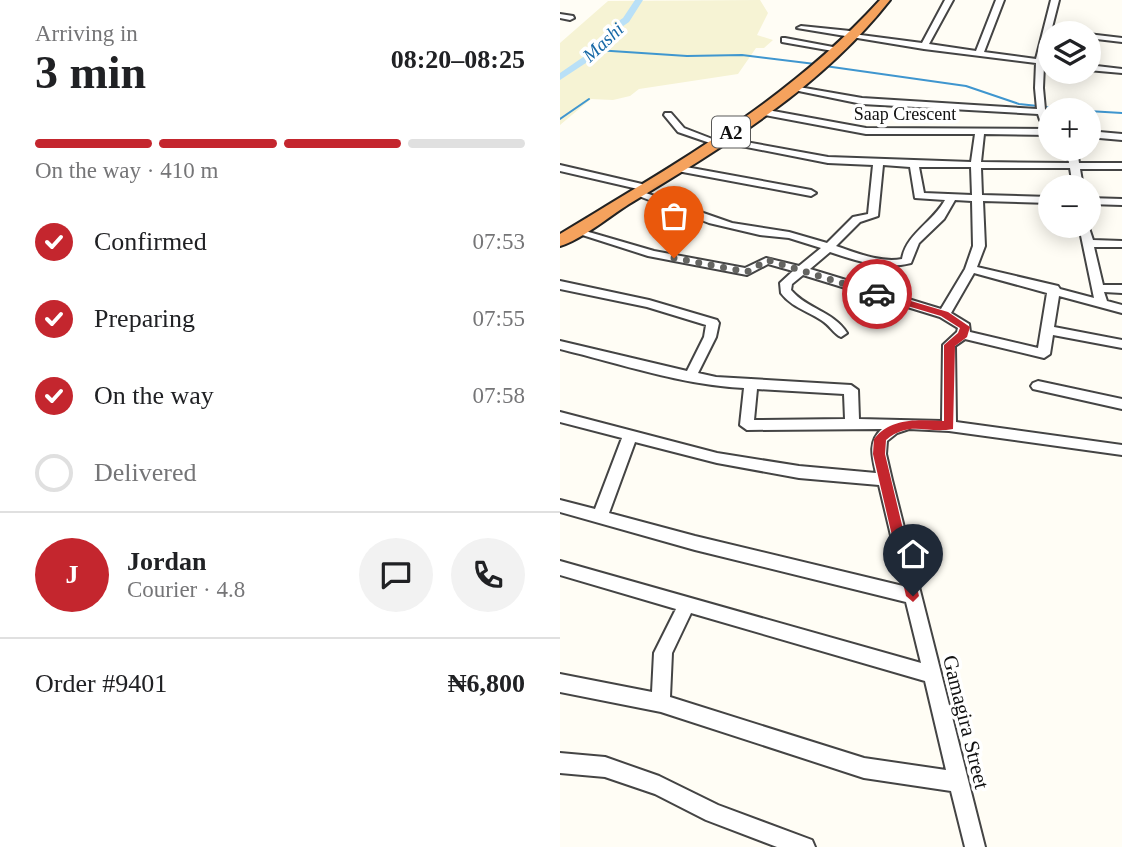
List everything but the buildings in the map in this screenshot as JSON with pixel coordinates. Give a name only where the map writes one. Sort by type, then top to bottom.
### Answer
[{"type":"highway","name":"A2","points":[[560,235],[675,168],[716,139],[850,35],[878,0]]},
{"type":"highway","name":"A2","points":[[560,241],[762,112],[793,89],[885,0]]},
{"type":"street","points":[[924,47],[949,0]]},
{"type":"street","points":[[979,54],[1000,0]]},
{"type":"street","points":[[1048,21],[1055,0]]},
{"type":"street","points":[[560,16],[570,18]]},
{"type":"street","points":[[801,28],[1038,61]]},
{"type":"street","points":[[1101,38],[1122,40]]},
{"type":"street","points":[[785,40],[833,49]]},
{"type":"street","points":[[1101,69],[1122,71]]},
{"type":"street","points":[[793,89],[862,101],[1038,109]]},
{"type":"street","name":"Saap Crescent","points":[[762,112],[866,131],[1038,132]]},
{"type":"street","points":[[668,115],[681,130],[828,160],[914,164],[1122,166]]},
{"type":"street","points":[[944,314],[971,269],[979,246],[976,164],[980,130]]},
{"type":"street","points":[[1101,135],[1122,137]]},
{"type":"street","points":[[1074,161],[1076,175]]},
{"type":"street","points":[[841,333],[832,320],[789,297],[785,289],[786,282],[827,249],[857,219],[873,216],[878,162]]},
{"type":"street","points":[[914,164],[919,196],[1038,200]]},
{"type":"street","points":[[675,168],[811,193]]},
{"type":"street","points":[[560,169],[637,190],[697,215],[761,233],[790,235],[827,249],[890,265],[907,261],[917,238],[941,216],[952,197]]},
{"type":"street","points":[[1101,201],[1122,202]]},
{"type":"street","points":[[575,231],[652,254],[747,272],[768,260],[944,314],[961,322],[965,327],[963,334],[949,345],[949,426]]},
{"type":"street","points":[[1086,238],[1101,303]]},
{"type":"street","points":[[1087,243],[1122,244]]},
{"type":"street","points":[[971,269],[1055,289],[1122,309]]},
{"type":"street","points":[[560,285],[649,304],[713,323],[710,337],[690,377]]},
{"type":"street","points":[[1098,288],[1122,289]]},
{"type":"street","points":[[963,334],[1044,354],[1055,289]]},
{"type":"street","points":[[1049,330],[1122,344]]},
{"type":"street","points":[[560,345],[716,382],[850,390],[852,425]]},
{"type":"street","points":[[751,383],[747,425],[949,426],[1122,450]]},
{"type":"street","points":[[1038,386],[1122,404]]},
{"type":"street","points":[[560,417],[717,458],[799,472],[885,480]]},
{"type":"street","name":"Gamagira Street","points":[[909,424],[892,429],[880,439],[879,454],[975,847]]},
{"type":"street","points":[[600,516],[630,435]]},
{"type":"street","points":[[560,506],[695,543],[913,596]]},
{"type":"street","points":[[560,568],[933,675]]},
{"type":"street","points":[[662,703],[663,653],[686,605]]},
{"type":"street","points":[[560,683],[662,703],[864,768],[958,782]]},
{"type":"street","points":[[560,763],[605,767],[659,786],[713,813],[805,847]]},
{"type":"shaded area","points":[[760,0],[768,13],[757,35],[773,40],[764,48],[756,48],[738,74],[639,89],[630,96],[613,100],[591,99],[560,125],[560,43],[608,1]]},
{"type":"waterway","name":"Mashi","points":[[560,77],[592,55],[613,29],[626,20],[639,0]]},
{"type":"waterway","points":[[596,50],[687,56],[742,55],[815,64]]},
{"type":"waterway","points":[[825,66],[966,86],[1019,104],[1038,106]]},
{"type":"waterway","points":[[560,119],[589,99]]},
{"type":"waterway","points":[[1101,112],[1122,113]]},
{"type":"way so far","points":[[674,258],[747,272],[768,260],[877,294]]},
{"type":"route","points":[[877,294],[944,314],[961,322],[965,327],[963,334],[949,345],[949,426],[901,425],[880,439],[879,454],[913,596]]}]
